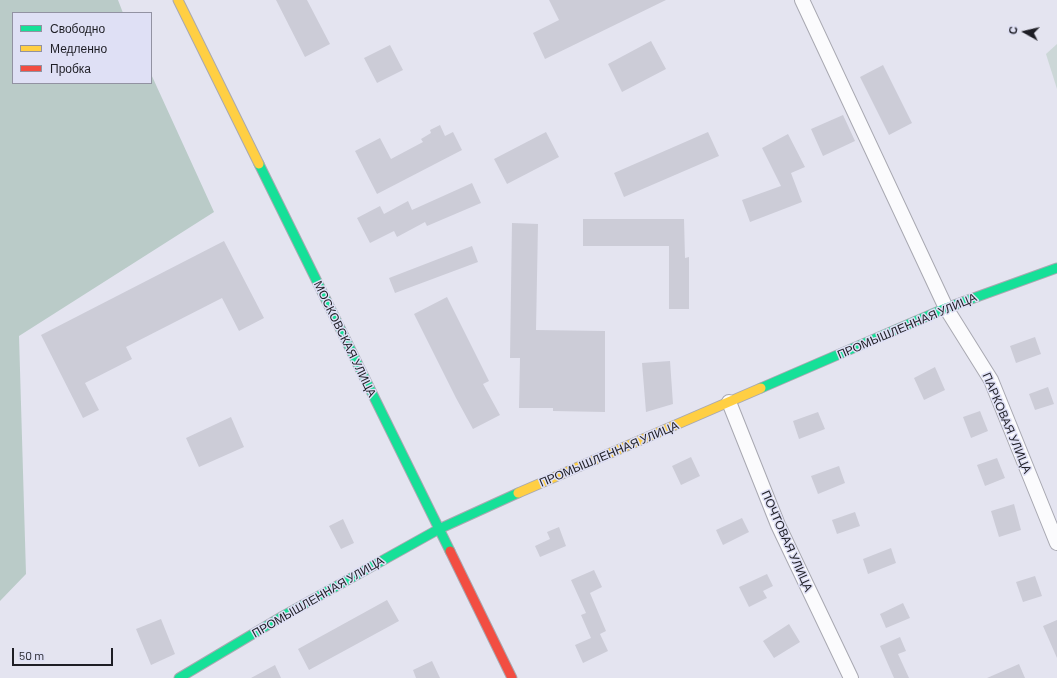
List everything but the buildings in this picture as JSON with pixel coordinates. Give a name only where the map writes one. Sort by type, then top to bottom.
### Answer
[{"type":"main road","name":"МОСКОВСКАЯ УЛИЦА","points":[[178,0],[512,678]]},
{"type":"main road","name":"ПРОМЫШЛЕННАЯ УЛИЦА","points":[[179,678],[283,616],[439,529],[491,505],[946,308],[1057,268]]},
{"type":"street","name":"ПАРКОВАЯ УЛИЦА","points":[[802,0],[946,308],[991,380],[1057,543]]},
{"type":"street","name":"ПОЧТОВАЯ УЛИЦА","points":[[729,402],[778,525],[852,678]]},
{"type":"shaded area","points":[[0,0],[118,0],[123,12],[12,12],[12,84],[152,84],[152,76],[214,212],[19,336],[26,574],[0,601]]},
{"type":"shaded area","points":[[1057,44],[1057,89],[1046,54]]},
{"type":"traffic: fast","points":[[259,164],[450,551]]},
{"type":"traffic: fast","points":[[761,388],[946,308],[1057,268]]},
{"type":"traffic: fast","points":[[179,678],[283,616],[439,529],[518,493]]},
{"type":"traffic: slow","points":[[178,0],[259,164]]},
{"type":"traffic: slow","points":[[518,493],[761,388]]},
{"type":"traffic: jam","points":[[450,551],[512,678]]}]
